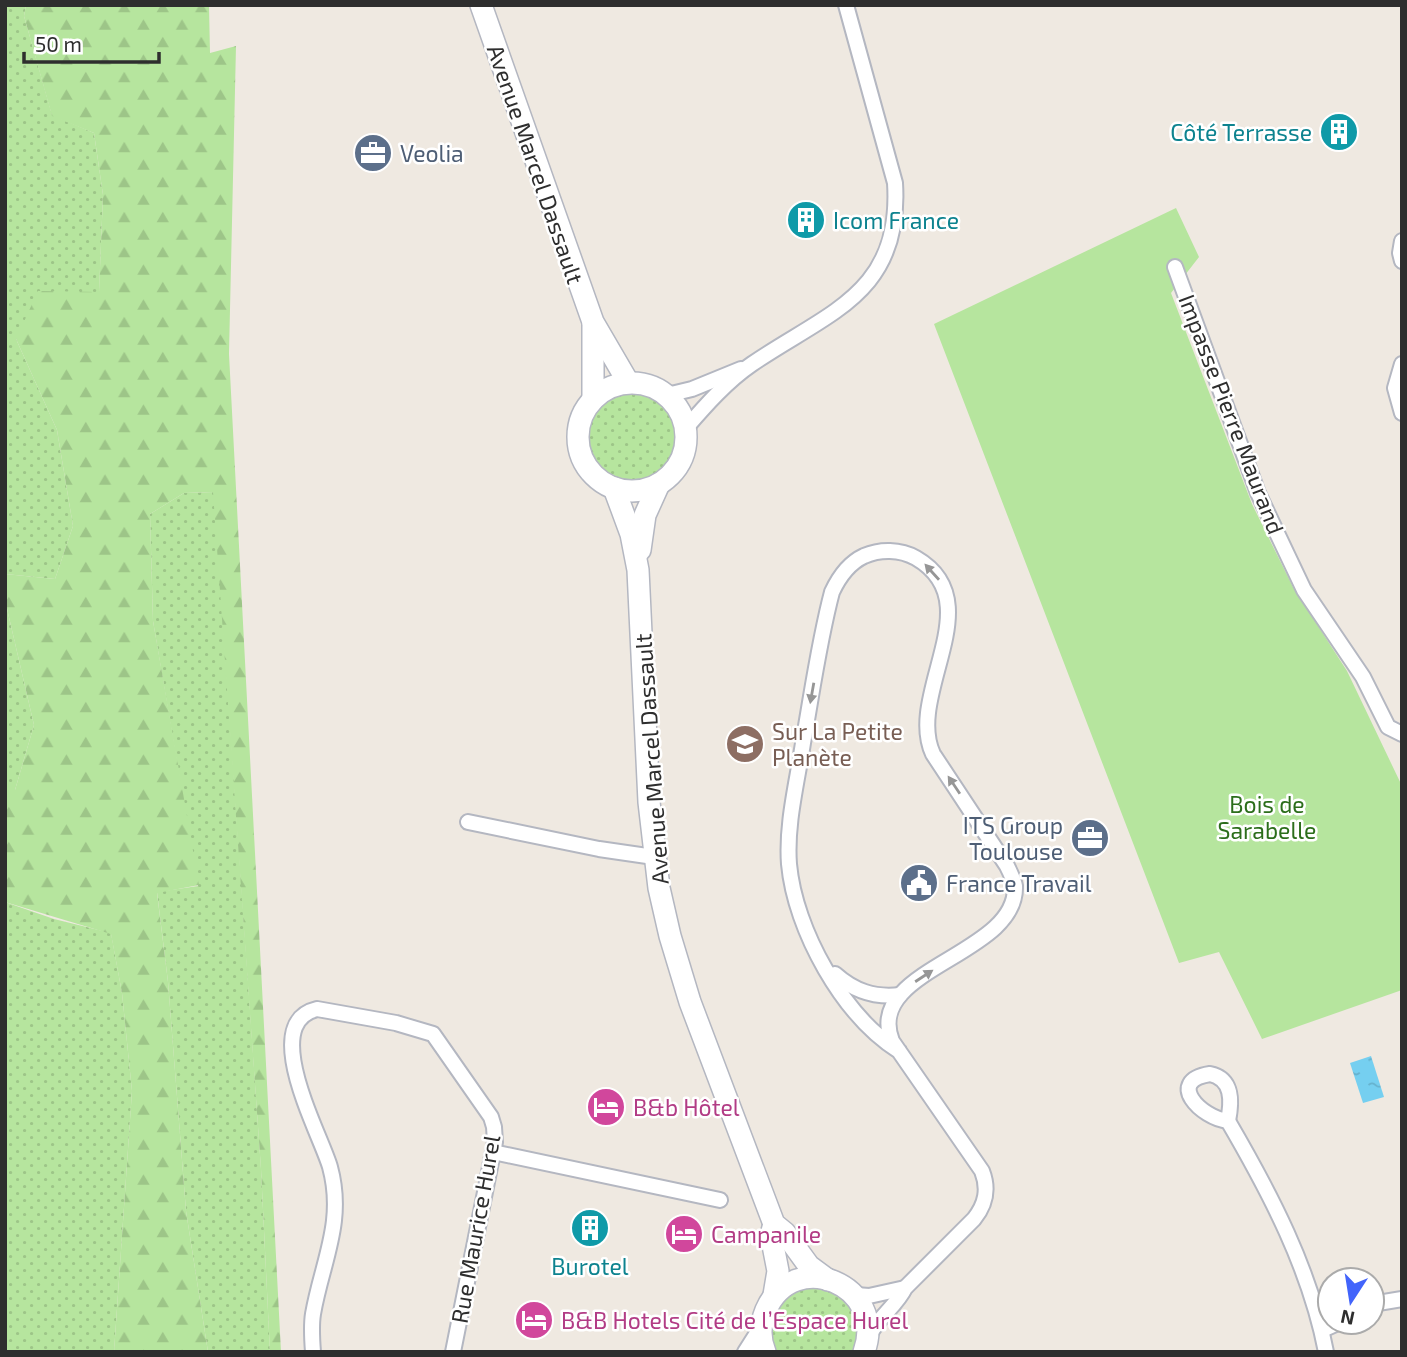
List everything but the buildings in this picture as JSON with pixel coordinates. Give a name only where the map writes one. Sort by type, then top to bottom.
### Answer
[{"type":"street","name":"Avenue Marcel Dassault","points":[[481,5],[593,322],[628,382]]},
{"type":"street","points":[[667,395],[692,389],[749,366],[850,303],[873,275],[886,252],[894,231],[897,208],[890,158],[846,5]]},
{"type":"street","points":[[1402,241],[1402,261]]},
{"type":"street","name":"Impasse Pierre Maurand","points":[[1175,267],[1258,493],[1304,590],[1363,677],[1388,727],[1402,734]]},
{"type":"street","name":"Avenue Marcel Dassault","points":[[593,322],[593,398],[582,414],[577,433],[580,453],[589,470],[600,481],[614,488],[631,534],[638,569],[649,802],[654,857],[670,936],[690,1002],[774,1224],[785,1233],[809,1266],[856,1295]]},
{"type":"street","points":[[1402,364],[1395,388],[1402,413]]},
{"type":"street","points":[[686,428],[703,408],[749,366]]},
{"type":"street","points":[[593,398],[609,387],[628,382],[649,385],[667,395],[680,410],[686,428]]},
{"type":"street","name":"Avenue Marcel Dassault","points":[[638,569],[645,515],[659,484],[672,474],[681,460],[686,444],[686,428]]},
{"type":"street","points":[[614,488],[645,490],[659,484]]},
{"type":"street","points":[[867,1343],[878,1320],[901,1296],[905,1288],[974,1219],[983,1206],[986,1187],[982,1171],[888,1031],[890,1009],[900,995],[1006,917],[1013,902],[1015,884],[1007,866],[930,747],[927,723],[947,621],[947,598],[932,570],[914,557],[897,551],[876,552],[858,559],[836,583],[829,604],[791,816],[789,863],[795,899],[808,935],[831,977],[854,1011],[871,1030],[899,1051]]},
{"type":"street","points":[[468,822],[599,849],[654,857]]},
{"type":"street","points":[[819,954],[835,974],[859,991],[887,997],[900,995]]},
{"type":"street","name":"Rue Maurice Hurel","points":[[313,1352],[313,1317],[332,1239],[335,1197],[329,1165],[301,1097],[293,1046],[296,1025],[304,1013],[323,1009],[423,1030],[438,1039],[493,1121],[493,1152],[453,1352]]},
{"type":"street","points":[[1228,1121],[1294,1248],[1316,1310]]},
{"type":"street","points":[[493,1152],[720,1200]]},
{"type":"street","name":"Avenue Marcel Dassault","points":[[760,1330],[774,1295],[778,1271],[771,1235],[774,1224]]},
{"type":"street","points":[[774,1295],[798,1279],[828,1280]]},
{"type":"street","points":[[856,1295],[869,1296],[905,1288]]},
{"type":"street","points":[[856,1295],[866,1315],[867,1343]]},
{"type":"street","points":[[745,1352],[760,1330]]},
{"type":"street","points":[[760,1330],[765,1352]]},
{"type":"green space","points":[[5,5],[26,5],[24,16],[52,115],[94,133],[103,195],[99,293],[16,339],[57,430],[73,526],[55,579],[5,574]]},
{"type":"green space","points":[[26,5],[209,5],[210,53],[236,46],[229,354],[281,1352],[270,1352],[261,1169],[213,492],[184,493],[150,514],[153,621],[199,885],[157,893],[168,982],[186,1211],[208,1352],[114,1352],[132,1091],[122,993],[111,934],[5,902],[5,790],[15,790],[34,725],[5,600],[5,574],[55,579],[73,526],[57,430],[16,339],[38,291],[99,292],[103,195],[94,133],[52,116],[24,16]]},
{"type":"green space","name":"Bois de Sarabelle","points":[[1176,208],[1199,257],[1171,293],[1252,504],[1293,587],[1347,671],[1402,786],[1402,990],[1262,1039],[1219,952],[1179,963],[934,324]]},
{"type":"green space","points":[[632,391],[649,395],[664,404],[673,419],[677,436],[673,453],[664,468],[649,477],[632,481],[615,477],[600,468],[591,453],[587,436],[591,419],[600,404],[615,395]]},
{"type":"green space","points":[[214,492],[261,1169],[270,1352],[208,1352],[186,1211],[168,982],[157,892],[198,886],[153,621],[150,514],[184,493]]},
{"type":"green space","points":[[5,600],[34,725],[15,790],[5,790]]},
{"type":"green space","points":[[5,902],[54,919],[111,933],[122,993],[132,1091],[114,1352],[5,1352]]},
{"type":"green space","points":[[814,1287],[836,1293],[853,1311],[858,1336],[853,1352],[776,1352],[771,1330],[777,1309],[793,1294]]},
{"type":"water","points":[[1371,1056],[1384,1097],[1363,1103],[1350,1063]]},
{"type":"place","name":"Côté Terrasse","points":[[1339,132]]},
{"type":"place","name":"Veolia","points":[[373,153]]},
{"type":"place","name":"Icom France","points":[[806,220]]},
{"type":"place","name":"Sur La Petite Planète","points":[[745,744]]},
{"type":"place","name":"ITS Group Toulouse","points":[[1090,838]]},
{"type":"place","name":"France Travail","points":[[919,883]]},
{"type":"place","name":"B&b Hôtel","points":[[606,1107]]},
{"type":"place","name":"Burotel","points":[[590,1228]]},
{"type":"place","name":"Campanile","points":[[684,1234]]},
{"type":"place","name":"B&B Hotels Cité de l’Espace Hurel","points":[[534,1320]]}]
